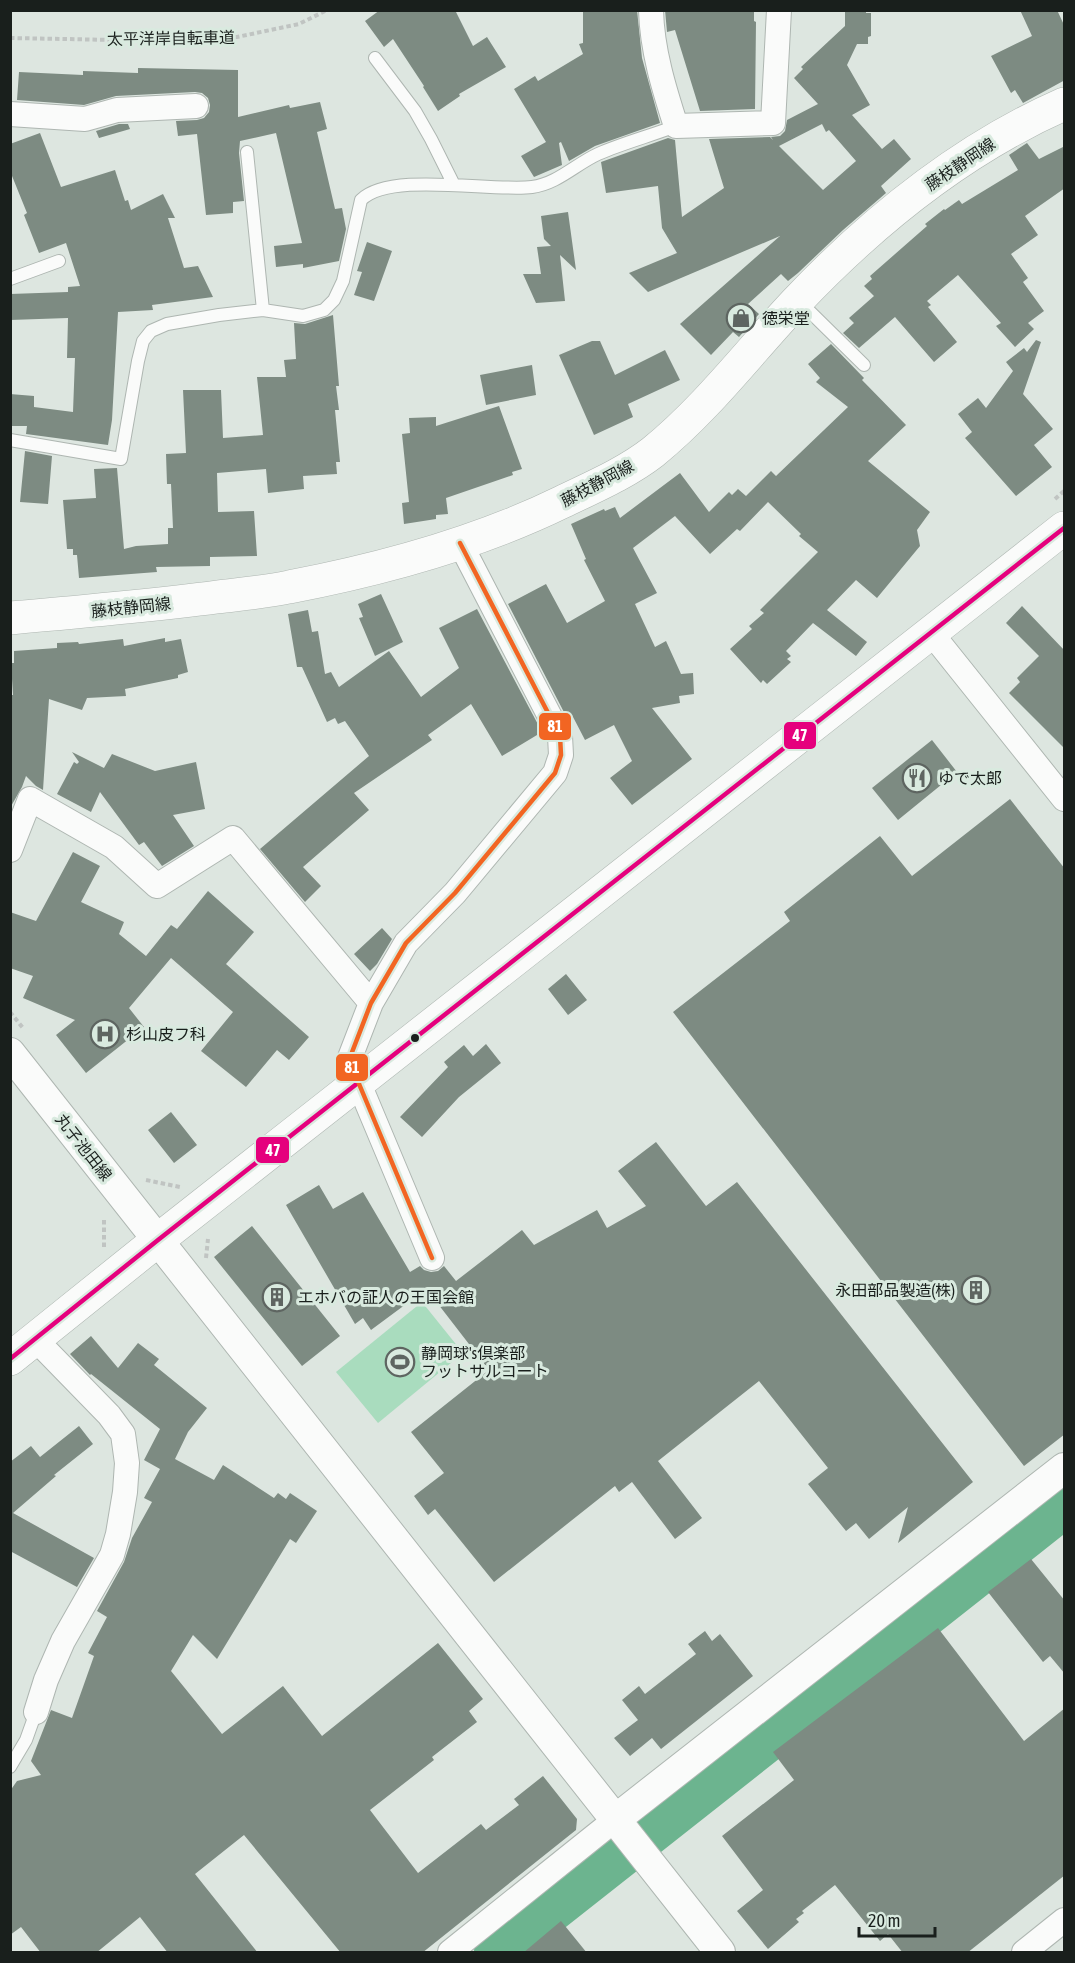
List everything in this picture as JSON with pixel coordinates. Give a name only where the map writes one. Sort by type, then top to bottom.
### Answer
[{"type":"main road","name":"藤枝静岡線","points":[[10,618],[168,603],[287,588],[411,560],[525,520],[609,480],[650,454],[686,423],[798,300],[872,230],[929,183],[982,146],[1065,104]]},
{"type":"main road","points":[[23,1349],[158,1240],[1065,528]]},
{"type":"street","points":[[651,10],[651,27],[663,87],[676,126],[773,123],[779,10]]},
{"type":"street","points":[[10,114],[85,119],[117,110],[196,106]]},
{"type":"street","points":[[432,1258],[349,1060],[371,1003],[406,943],[456,893],[548,782],[555,773],[561,755],[560,736],[460,543]]},
{"type":"street","points":[[932,634],[1065,799]]},
{"type":"street","points":[[10,850],[30,799],[114,847],[157,886],[233,838],[371,1003]]},
{"type":"street","name":"丸子池田線","points":[[10,1053],[720,1953]]},
{"type":"street","points":[[23,1349],[109,1415],[123,1434],[127,1463],[125,1492],[112,1555],[63,1641],[46,1680],[36,1712]]},
{"type":"street","points":[[450,1953],[620,1825],[1065,1468]]},
{"type":"street","points":[[1024,1953],[1065,1920]]},
{"type":"lane","points":[[375,58],[415,111],[454,185]]},
{"type":"lane","points":[[10,440],[121,459],[138,361],[143,341],[151,331],[167,324],[219,315],[263,310],[303,316],[324,310],[334,300],[343,281],[361,200],[369,192],[396,186],[535,187],[564,175],[596,155],[676,126]]},
{"type":"lane","points":[[247,152],[263,310]]},
{"type":"lane","points":[[10,279],[59,261]]},
{"type":"lane","points":[[798,300],[864,365]]},
{"type":"lane","points":[[10,1767],[26,1740],[36,1712]]},
{"type":"path","name":"太平洋岸自転車道","points":[[10,38],[117,40],[237,37],[299,24],[327,10]]},
{"type":"path","points":[[104,1210],[104,1254]]},
{"type":"path","points":[[206,1262],[209,1231]]},
{"type":"green space","name":"静岡球's倶楽部 フットサルコート","points":[[422,1302],[463,1353],[378,1423],[336,1372]]},
{"type":"building","points":[[380,10],[455,10],[473,46],[487,37],[506,67],[459,94],[460,96],[438,111],[393,39],[384,47],[365,21]]},
{"type":"building","points":[[583,10],[637,10],[642,58],[660,123],[595,146],[569,161],[561,142],[559,143],[562,165],[534,177],[521,156],[546,142],[514,89],[535,76],[538,81],[583,54],[579,44],[583,43]]},
{"type":"building","points":[[665,10],[754,10],[754,21],[756,22],[755,109],[700,111],[675,30],[667,32]]},
{"type":"building","points":[[845,10],[866,10],[866,13],[871,13],[871,36],[868,37],[868,44],[857,44],[847,65],[870,105],[852,115],[882,149],[894,139],[911,159],[881,186],[886,193],[798,273],[788,281],[781,274],[748,304],[759,314],[739,337],[733,332],[711,355],[680,324],[780,236],[648,292],[629,273],[677,253],[662,228],[658,186],[606,193],[601,162],[668,138],[675,140],[682,217],[724,188],[709,139],[770,137],[773,140],[771,137],[780,136],[785,131],[787,120],[818,104],[794,78],[803,69],[801,67],[845,26]],"holes":[[[822,124],[826,132],[829,130],[856,161],[823,190],[779,146]]]},
{"type":"building","points":[[1020,10],[1057,10],[1065,27],[1065,80],[1023,103],[1015,90],[1011,93],[991,56],[1032,36]]},
{"type":"building","points":[[138,68],[238,70],[238,117],[289,105],[290,108],[320,102],[327,129],[317,132],[335,209],[342,208],[346,229],[339,261],[303,268],[303,264],[276,267],[274,246],[302,243],[276,133],[240,141],[244,201],[233,202],[233,213],[206,215],[197,134],[178,136],[176,121],[204,118],[209,112],[210,105],[208,98],[202,93],[116,96],[84,105],[17,100],[19,72],[83,75],[83,71],[138,73]]},
{"type":"building","points":[[119,124],[128,124],[130,129],[99,138],[96,131]]},
{"type":"building","points":[[40,133],[61,187],[115,170],[125,201],[128,200],[131,210],[163,194],[175,218],[168,218],[184,268],[198,266],[213,297],[152,305],[153,310],[118,312],[112,420],[108,445],[26,434],[27,426],[10,426],[10,394],[34,396],[34,407],[73,412],[75,358],[67,358],[68,318],[10,320],[10,294],[68,292],[68,287],[80,286],[66,243],[39,253],[24,215],[27,213],[10,171],[10,144]]},
{"type":"building","points":[[1027,143],[1039,159],[1065,146],[1065,188],[1025,216],[1038,235],[1011,254],[1028,278],[1023,282],[1044,311],[1028,323],[1034,329],[1015,347],[996,326],[1001,323],[958,275],[927,301],[931,305],[928,307],[957,342],[934,362],[895,317],[859,348],[843,333],[854,323],[849,318],[874,296],[864,286],[872,279],[870,276],[944,209],[959,200],[962,204],[1018,170],[1009,155]]},
{"type":"building","points":[[568,212],[576,270],[560,255],[565,301],[536,303],[523,274],[541,274],[537,247],[551,246],[544,239],[541,216]]},
{"type":"building","points":[[367,242],[392,251],[374,301],[354,295],[362,272],[357,271]]},
{"type":"building","points":[[333,315],[339,386],[336,386],[339,410],[335,410],[340,462],[336,462],[337,474],[303,476],[304,489],[268,493],[266,469],[217,473],[218,512],[254,511],[257,556],[210,557],[210,566],[156,567],[157,572],[79,578],[77,555],[73,555],[73,549],[67,549],[63,500],[96,498],[94,469],[117,468],[124,549],[168,544],[168,528],[173,528],[171,484],[167,484],[166,454],[186,453],[183,390],[221,390],[223,438],[263,435],[257,377],[286,377],[284,360],[296,359],[294,323],[305,324]]},
{"type":"building","points":[[1036,340],[1041,342],[1023,394],[1053,429],[1034,445],[1052,467],[1016,496],[965,438],[972,432],[958,414],[978,398],[986,408],[1013,371],[1006,362],[1024,348],[1027,352]]},
{"type":"building","points":[[592,341],[600,341],[615,375],[665,350],[680,380],[628,404],[633,417],[594,435],[559,355]]},
{"type":"building","points":[[831,344],[906,425],[868,461],[930,512],[917,530],[920,546],[877,598],[856,580],[827,610],[867,642],[856,656],[813,623],[786,651],[791,656],[787,659],[791,662],[767,684],[763,680],[761,683],[730,649],[752,629],[749,626],[764,613],[760,610],[818,552],[799,536],[801,534],[768,502],[740,531],[737,529],[710,554],[675,516],[633,548],[657,593],[635,604],[655,647],[666,641],[681,674],[693,673],[694,694],[679,696],[680,703],[652,708],[692,759],[632,805],[610,778],[632,761],[614,725],[585,740],[572,715],[567,718],[508,604],[546,584],[567,623],[605,601],[584,560],[586,559],[571,524],[604,509],[605,511],[615,507],[620,518],[680,473],[709,512],[729,492],[732,495],[738,489],[746,496],[771,471],[776,476],[848,407],[816,382],[820,378],[808,364]]},
{"type":"building","points":[[532,365],[536,395],[486,405],[480,375]]},
{"type":"building","points":[[499,406],[522,469],[512,472],[513,475],[446,498],[448,514],[436,515],[436,519],[404,524],[402,503],[409,502],[402,434],[410,433],[409,418],[436,417],[436,426]]},
{"type":"building","points":[[25,451],[52,456],[48,504],[20,502]]},
{"type":"building","points":[[381,594],[403,642],[375,656],[359,618],[363,617],[358,604]]},
{"type":"building","points":[[1022,606],[1065,651],[1065,749],[1009,693],[1020,682],[1017,678],[1039,656],[1006,623]]},
{"type":"building","points":[[477,609],[542,732],[502,756],[471,704],[428,735],[432,740],[354,793],[369,810],[303,867],[321,886],[305,902],[260,849],[369,756],[345,721],[338,724],[335,718],[327,722],[302,667],[297,667],[288,614],[308,610],[312,632],[318,631],[325,674],[331,672],[339,687],[389,651],[421,697],[459,668],[439,628]]},
{"type":"building","points":[[165,638],[165,642],[181,639],[188,672],[178,675],[178,678],[125,689],[126,696],[87,698],[82,710],[49,699],[43,790],[26,776],[10,808],[10,695],[13,695],[11,663],[14,663],[14,651],[57,648],[57,643],[78,642],[79,644],[123,639],[124,646]]},
{"type":"building","points":[[932,740],[957,772],[898,820],[872,788]]},
{"type":"building","points":[[72,752],[104,768],[112,754],[155,771],[196,762],[205,809],[173,815],[194,846],[162,866],[144,842],[139,845],[100,792],[91,812],[57,794],[74,762],[77,764],[79,762]]},
{"type":"building","points":[[1010,799],[1065,869],[1065,1434],[1024,1466],[673,1012],[790,921],[784,912],[880,836],[912,876]]},
{"type":"building","points":[[73,852],[100,866],[81,902],[124,922],[119,934],[146,956],[171,925],[177,929],[208,891],[254,932],[226,964],[309,1037],[289,1060],[277,1050],[246,1087],[201,1051],[233,1012],[171,958],[129,1008],[144,1027],[86,1073],[56,1035],[75,1020],[23,998],[33,976],[10,968],[10,912],[36,921]]},
{"type":"building","points":[[382,928],[392,939],[377,964],[370,971],[354,954]]},
{"type":"building","points":[[566,974],[587,1000],[568,1015],[548,989]]},
{"type":"building","points":[[486,1044],[501,1063],[459,1097],[422,1137],[400,1117],[448,1067],[444,1062],[464,1045],[473,1056]]},
{"type":"building","points":[[171,1112],[197,1145],[174,1163],[148,1130]]},
{"type":"building","points":[[656,1142],[706,1206],[737,1182],[973,1482],[898,1543],[908,1507],[869,1539],[856,1523],[846,1531],[808,1484],[828,1468],[759,1381],[658,1461],[702,1518],[675,1539],[632,1482],[619,1492],[615,1486],[494,1582],[435,1509],[428,1515],[414,1496],[444,1473],[411,1432],[489,1370],[428,1291],[427,1293],[425,1290],[371,1330],[363,1318],[355,1324],[286,1205],[319,1185],[333,1209],[363,1192],[410,1272],[420,1266],[431,1272],[438,1271],[444,1266],[456,1281],[522,1230],[534,1245],[597,1210],[607,1228],[646,1206],[618,1171]]},
{"type":"building","name":"エホバの証人の王国会館","points":[[252,1226],[340,1336],[302,1366],[214,1257]]},
{"type":"building","points":[[91,1336],[118,1368],[138,1343],[159,1359],[154,1365],[207,1408],[188,1432],[175,1459],[214,1480],[223,1465],[274,1498],[278,1493],[286,1499],[290,1493],[317,1511],[296,1543],[290,1539],[217,1659],[193,1635],[171,1671],[222,1734],[283,1686],[322,1736],[438,1643],[483,1699],[469,1711],[477,1722],[432,1757],[434,1760],[370,1810],[418,1873],[481,1824],[486,1830],[519,1805],[514,1799],[543,1776],[577,1819],[576,1830],[422,1953],[341,1953],[244,1835],[195,1874],[258,1953],[168,1953],[140,1917],[96,1953],[41,1953],[21,1927],[10,1935],[10,1791],[17,1781],[41,1775],[31,1761],[51,1710],[72,1718],[94,1656],[88,1653],[107,1617],[97,1611],[124,1562],[132,1538],[152,1502],[144,1498],[160,1469],[144,1460],[160,1429],[90,1375],[70,1354]]},
{"type":"building","points":[[79,1426],[93,1444],[54,1475],[56,1476],[13,1513],[94,1558],[77,1587],[10,1551],[10,1462],[31,1446],[40,1457]]},
{"type":"building","points":[[1031,1559],[1065,1601],[1065,1674],[1050,1656],[1043,1662],[988,1592]]},
{"type":"building","points":[[938,1628],[1024,1741],[1065,1708],[1065,1875],[967,1953],[903,1953],[888,1934],[880,1941],[835,1885],[802,1911],[804,1913],[796,1919],[799,1922],[768,1949],[737,1911],[763,1890],[722,1836],[794,1780],[773,1752]]},
{"type":"building","points":[[705,1631],[712,1641],[720,1634],[753,1676],[661,1749],[652,1738],[630,1756],[614,1738],[638,1720],[622,1700],[639,1686],[645,1694],[696,1654],[688,1644]]},
{"type":"building","points":[[561,1921],[587,1953],[523,1953]]},
{"type":"waterway","points":[[497,1952],[1064,1505]]},
{"type":"transit line","name":"47","points":[[10,1359],[158,1240],[1064,528]]},
{"type":"transit line","name":"81","points":[[432,1258],[349,1060],[371,1003],[406,943],[455,893],[555,773],[561,755],[560,736],[460,543]]},
{"type":"place","name":"徳栄堂","points":[[741,318]]},
{"type":"place","name":"ゆで太郎","points":[[917,778]]},
{"type":"place","name":"杉山皮フ科","points":[[105,1034]]},
{"type":"place","name":"永田部品製造(株)","points":[[976,1290]]},
{"type":"place","name":"エホバの証人の王国会館","points":[[277,1297]]},
{"type":"place","name":"静岡球's倶楽部 フットサルコート","points":[[400,1362]]}]
